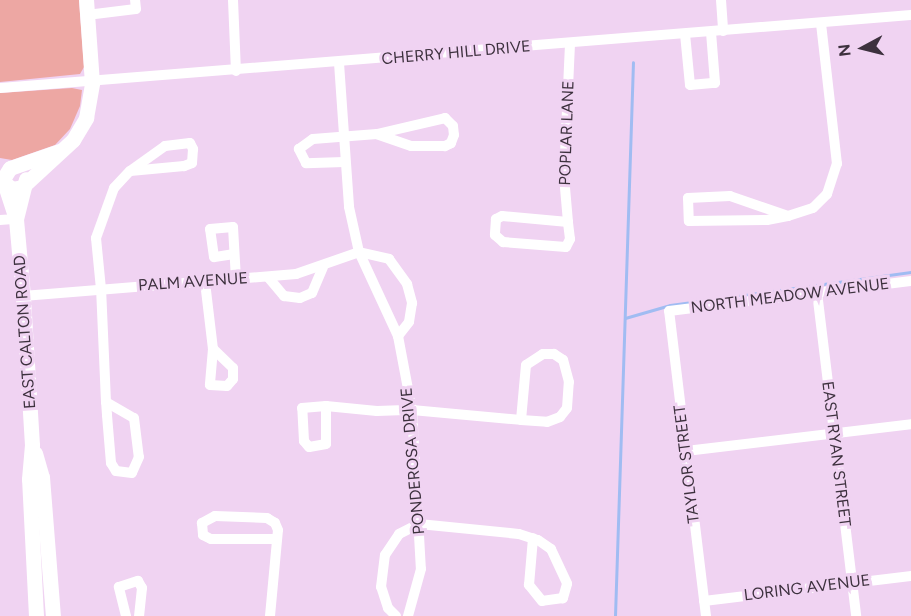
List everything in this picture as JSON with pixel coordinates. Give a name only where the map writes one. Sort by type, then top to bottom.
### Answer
[{"type":"main road","name":"EAST CALTON ROAD","points":[[16,219],[26,183],[59,150],[73,140],[86,118],[92,83],[86,8]]},
{"type":"main road","name":"EAST CALTON ROAD","points":[[7,165],[59,150]]},
{"type":"main road","points":[[7,165],[25,173],[26,183],[15,190],[3,181],[7,165]]},
{"type":"main road","name":"EAST CALTON ROAD","points":[[3,181],[16,219],[23,296],[32,445],[31,552],[36,616]]},
{"type":"main road","name":"EAST CALTON ROAD","points":[[32,445],[42,477],[53,616]]},
{"type":"main road","points":[[31,552],[47,553]]},
{"type":"street","points":[[86,8],[136,9],[135,0]]},
{"type":"street","points":[[233,0],[236,71]]},
{"type":"street","points":[[721,0],[723,31]]},
{"type":"street","name":"CHERRY HILL DRIVE","points":[[0,88],[92,83],[911,15]]},
{"type":"street","points":[[788,216],[730,196],[688,198],[689,221],[788,216],[813,208],[827,194],[837,164],[821,23]]},
{"type":"street","points":[[685,34],[690,85],[715,83],[711,32]]},
{"type":"street","name":"POPLAR LANE","points":[[568,222],[502,216],[496,219],[495,235],[502,242],[566,247],[568,222],[564,176],[570,44]]},
{"type":"street","name":"PONDEROSA DRIVE","points":[[339,63],[345,162],[359,252],[398,336],[412,410],[421,569],[408,616]]},
{"type":"street","points":[[345,162],[306,163],[299,149],[314,139],[377,134],[445,118],[453,126],[454,135],[451,143],[445,146],[411,146],[377,134]]},
{"type":"street","points":[[106,402],[134,418],[139,457],[132,473],[116,471],[111,463],[106,402],[101,289],[96,238],[101,215],[114,188],[130,171],[165,146],[190,143],[193,149],[192,163],[184,166],[130,171]]},
{"type":"street","points":[[0,220],[16,219]]},
{"type":"street","points":[[359,252],[389,259],[407,284],[411,312],[409,322],[398,336]]},
{"type":"street","name":"PALM AVENUE","points":[[23,296],[268,277],[323,267],[359,252]]},
{"type":"street","points":[[234,254],[236,279]]},
{"type":"street","points":[[268,277],[284,296],[300,298],[312,293],[323,267]]},
{"type":"street","name":"NORTH MEADOW AVENUE","points":[[669,312],[911,281]]},
{"type":"street","points":[[205,282],[213,349]]},
{"type":"street","name":"EAST RYAN STREET","points":[[816,292],[856,616]]},
{"type":"street","name":"TAYLOR STREET","points":[[669,312],[706,616]]},
{"type":"street","points":[[326,406],[412,410],[521,420],[547,422],[560,417],[567,408],[569,382],[563,360],[554,354],[530,359],[526,365],[521,420]]},
{"type":"street","points":[[686,452],[911,424]]},
{"type":"street","points":[[270,616],[278,530],[267,518],[215,516],[202,524],[203,535],[211,539],[277,538]]},
{"type":"street","points":[[396,616],[388,608],[381,587],[385,555],[399,534],[419,524],[533,538],[551,549],[567,584],[563,597],[542,601],[529,585],[533,538]]},
{"type":"street","name":"LORING AVENUE","points":[[704,601],[911,576]]},
{"type":"street","points":[[126,616],[119,586],[138,581],[142,588],[139,616]]},
{"type":"shaded area","points":[[0,0],[79,0],[84,67],[80,74],[0,82]]},
{"type":"shaded area","points":[[72,88],[82,90],[80,106],[70,129],[55,145],[12,160],[0,158],[0,93]]},
{"type":"waterway","points":[[615,616],[633,62]]},
{"type":"waterway","points":[[625,318],[670,305],[911,272]]}]
